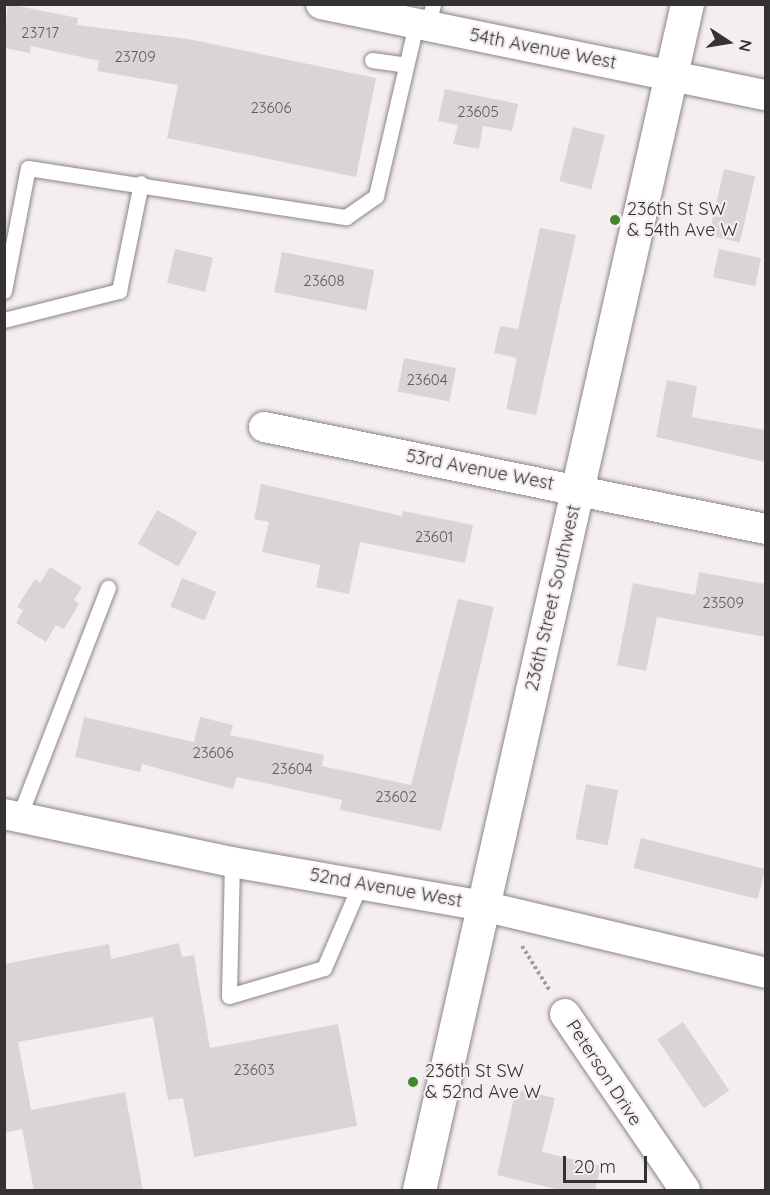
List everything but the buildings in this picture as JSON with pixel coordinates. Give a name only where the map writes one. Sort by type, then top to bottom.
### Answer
[{"type":"main road","name":"236th Street Southwest","points":[[419,1191],[687,4]]},
{"type":"street","name":"54th Avenue West","points":[[321,4],[425,18],[765,95]]},
{"type":"street","name":"53rd Avenue West","points":[[264,427],[578,489],[765,529]]},
{"type":"street","name":"52nd Avenue West","points":[[12,815],[232,862],[361,881],[483,906],[765,973]]},
{"type":"street","name":"Peterson Drive","points":[[565,1014],[686,1191]]},
{"type":"lane","points":[[4,291],[28,168],[141,183],[346,217],[376,196],[406,65],[425,18]]},
{"type":"lane","points":[[372,60],[406,65]]},
{"type":"lane","points":[[4,320],[119,291],[141,183]]},
{"type":"lane","points":[[12,815],[108,588]]},
{"type":"lane","points":[[232,862],[229,996],[324,968],[361,881]]},
{"type":"path","points":[[519,941],[565,1014]]},
{"type":"place","name":"236th St SW & 54th Ave W","points":[[615,220]]},
{"type":"place","name":"236th St SW & 52nd Ave W","points":[[413,1082]]}]
